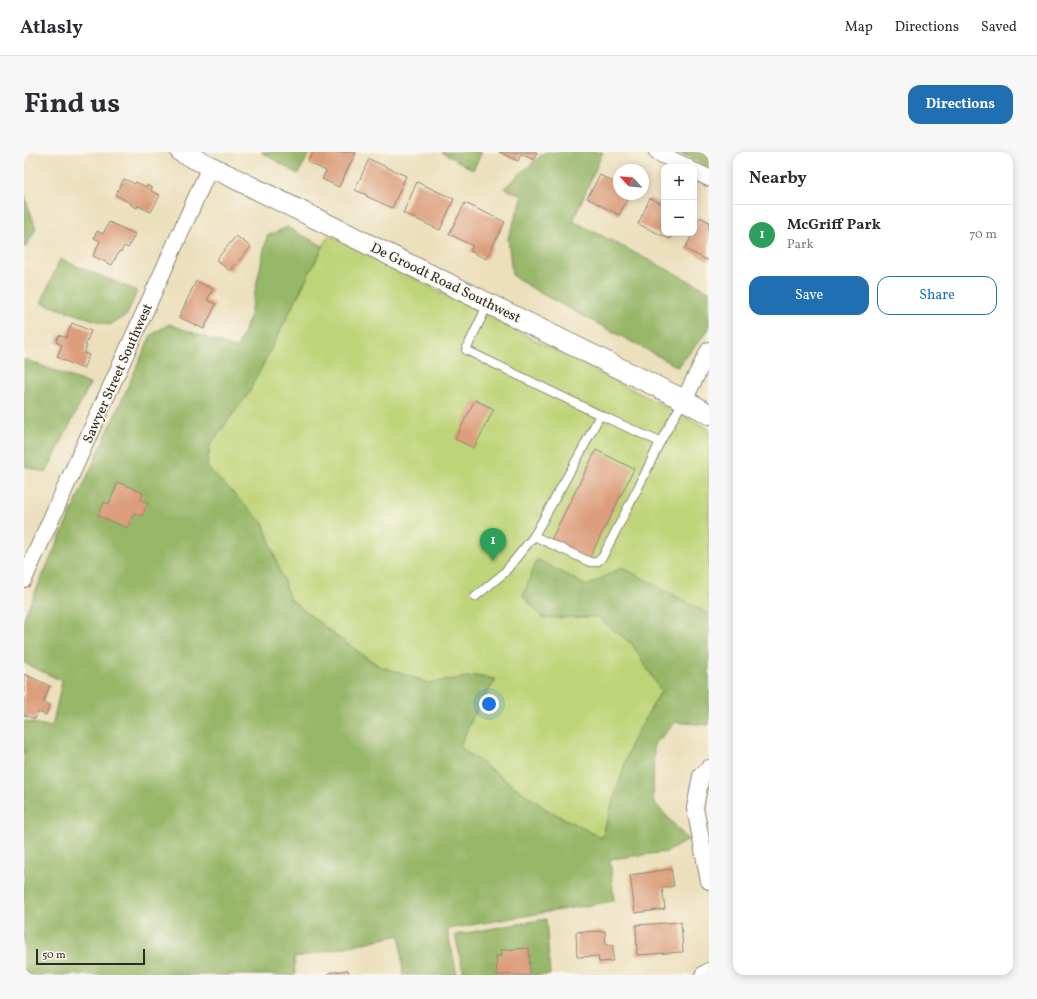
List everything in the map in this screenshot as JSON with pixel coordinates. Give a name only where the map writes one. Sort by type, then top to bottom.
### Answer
[{"type":"street","name":"De Groodt Road Southwest","points":[[181,152],[684,400],[709,414]]},
{"type":"street","points":[[657,152],[681,164]]},
{"type":"street","name":"Sawyer Street Southwest","points":[[24,579],[210,166]]},
{"type":"street","points":[[697,172],[709,178]]},
{"type":"street","points":[[684,400],[709,350]]},
{"type":"street","points":[[709,768],[701,776],[695,808],[709,881]]},
{"type":"street","points":[[703,975],[709,971]]},
{"type":"lane","points":[[488,304],[466,350],[600,415],[660,442]]},
{"type":"lane","points":[[534,536],[590,562],[595,563],[599,561],[639,486],[660,442],[684,400]]},
{"type":"lane","points":[[475,597],[504,573],[534,536],[600,415]]},
{"type":"green space","points":[[261,152],[310,152],[298,174]]},
{"type":"green space","points":[[442,152],[482,152],[473,170]]},
{"type":"green space","points":[[545,152],[603,152],[573,221],[709,291],[709,329],[678,367],[540,293],[512,275],[508,238],[523,196],[504,188]]},
{"type":"green space","points":[[679,152],[709,152],[709,167]]},
{"type":"green space","points":[[24,193],[36,228],[26,247],[24,247]]},
{"type":"green space","points":[[287,227],[323,246],[248,394],[210,445],[207,467],[263,523],[290,599],[336,636],[379,666],[429,683],[475,676],[496,679],[474,715],[459,747],[546,809],[602,838],[631,744],[661,691],[632,644],[597,617],[543,618],[523,596],[537,559],[587,586],[622,567],[709,614],[709,725],[676,722],[654,745],[653,801],[688,840],[667,852],[610,859],[614,901],[447,929],[457,975],[403,975],[400,935],[294,958],[295,975],[24,975],[24,721],[52,727],[62,681],[24,663],[24,617],[151,335],[169,324],[237,349],[249,319],[267,236]]},
{"type":"green space","points":[[329,235],[709,429],[709,640],[661,691],[631,744],[602,838],[546,809],[459,747],[474,715],[495,679],[475,676],[429,683],[379,666],[336,636],[290,599],[263,523],[207,467],[210,445],[248,394]]},
{"type":"green space","points":[[60,259],[137,291],[127,315],[110,325],[41,303]]},
{"type":"green space","points":[[24,359],[90,384],[46,473],[24,466]]},
{"type":"green space","points":[[546,919],[550,975],[464,975],[455,935]]},
{"type":"building","points":[[313,152],[356,152],[339,187],[322,179],[326,171],[308,162]]},
{"type":"building","points":[[499,152],[537,152],[534,160],[521,154],[518,161]]},
{"type":"building","points":[[369,159],[406,176],[392,208],[355,190]]},
{"type":"building","points":[[600,175],[613,182],[613,200],[627,200],[619,215],[587,198]]},
{"type":"building","points":[[124,179],[135,184],[136,182],[146,187],[147,185],[152,188],[151,191],[160,195],[151,212],[138,206],[137,208],[130,204],[131,203],[115,195]]},
{"type":"building","points":[[417,182],[454,199],[440,230],[403,213]]},
{"type":"building","points":[[650,198],[661,204],[661,235],[638,224]]},
{"type":"building","points":[[465,203],[505,222],[486,259],[470,251],[473,246],[449,234]]},
{"type":"building","points":[[700,217],[709,222],[709,261],[685,249],[692,236],[697,236],[697,224]]},
{"type":"building","points":[[109,222],[135,234],[128,248],[124,246],[121,252],[119,251],[112,265],[93,256],[100,241],[94,238],[97,231],[103,234]]},
{"type":"building","points":[[236,236],[251,247],[230,271],[216,260]]},
{"type":"building","points":[[664,236],[672,236],[670,239]]},
{"type":"building","points":[[196,281],[213,289],[207,300],[216,304],[204,329],[179,317]]},
{"type":"building","points":[[72,323],[91,331],[85,345],[87,346],[84,353],[89,355],[83,369],[57,357],[62,345],[56,342],[59,335],[66,338]]},
{"type":"building","points":[[475,400],[494,409],[474,448],[455,439]]},
{"type":"building","points":[[596,450],[634,469],[588,561],[550,542]]},
{"type":"building","points":[[118,482],[143,493],[141,500],[148,503],[142,516],[134,513],[127,528],[98,516],[104,502],[109,504]]},
{"type":"building","points":[[24,674],[50,686],[43,702],[50,705],[46,715],[38,712],[35,719],[24,715]]},
{"type":"building","points":[[671,869],[674,886],[662,888],[665,909],[635,913],[630,875]]},
{"type":"building","points":[[681,922],[683,952],[637,955],[636,925]]},
{"type":"building","points":[[605,931],[606,945],[613,945],[613,961],[599,962],[598,956],[577,957],[576,932]]},
{"type":"building","points":[[529,948],[530,975],[497,975],[496,956],[502,956],[501,950]]},
{"type":"building","points":[[348,970],[349,975],[329,975],[329,973]]},
{"type":"place","name":"McGriff Park","points":[[493,561]]}]
